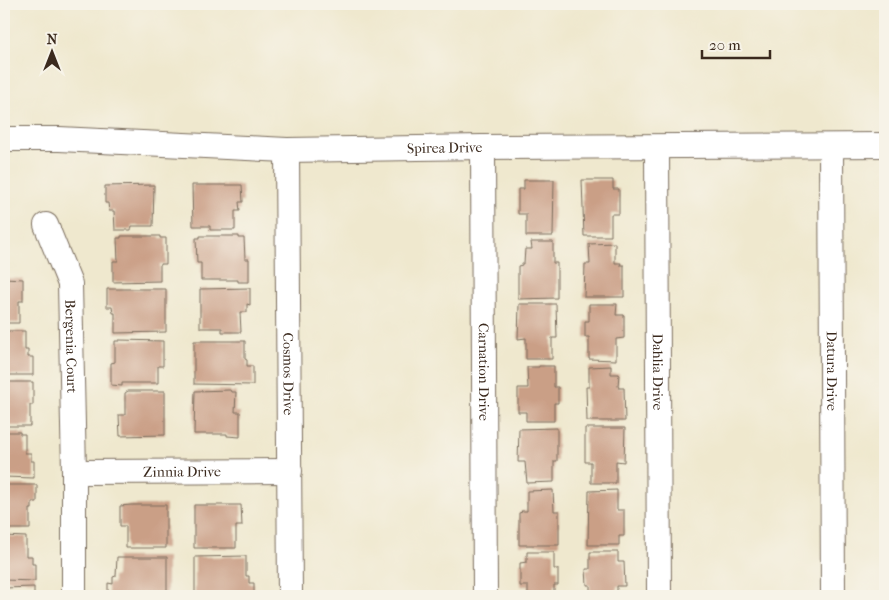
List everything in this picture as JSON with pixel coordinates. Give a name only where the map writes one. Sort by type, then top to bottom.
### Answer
[{"type":"street","name":"Spirea Drive","points":[[4,139],[59,139],[287,150],[885,145]]},
{"type":"street","name":"Datura Drive","points":[[831,146],[833,596]]},
{"type":"street","name":"Carnation Drive","points":[[483,147],[485,596]]},
{"type":"street","name":"Dahlia Drive","points":[[657,147],[659,596]]},
{"type":"street","name":"Cosmos Drive","points":[[287,150],[290,596]]},
{"type":"street","name":"Bergenia Court","points":[[46,225],[70,284],[74,472],[74,596]]},
{"type":"street","name":"Zinnia Drive","points":[[74,472],[290,471]]},
{"type":"building","points":[[524,180],[554,180],[553,236],[526,236],[526,214],[518,214],[518,189],[524,189]]},
{"type":"building","points":[[582,180],[613,180],[613,189],[619,189],[619,214],[611,214],[611,236],[584,236]]},
{"type":"building","points":[[154,185],[153,226],[132,226],[131,230],[115,230],[114,211],[109,211],[108,203],[105,203],[105,186]]},
{"type":"building","points":[[192,185],[242,185],[243,202],[239,202],[240,211],[235,211],[235,230],[210,230],[210,226],[193,226]]},
{"type":"building","points":[[121,236],[160,236],[160,238],[166,238],[166,264],[160,264],[160,281],[113,282],[113,261],[118,261],[117,238],[121,238]]},
{"type":"building","points":[[200,236],[239,236],[239,238],[244,238],[245,259],[249,259],[249,282],[238,282],[238,280],[201,280],[201,263],[197,263],[196,238],[200,238]]},
{"type":"building","points":[[531,242],[553,242],[553,263],[557,263],[557,298],[518,299],[518,266],[524,263],[525,249],[532,249]]},
{"type":"building","points":[[615,243],[615,263],[624,265],[624,297],[584,297],[585,264],[590,264],[589,244]]},
{"type":"building","points":[[4,278],[23,279],[23,301],[19,301],[19,323],[4,323]]},
{"type":"building","points":[[250,288],[250,305],[247,304],[247,312],[240,312],[241,332],[222,332],[222,328],[200,328],[200,289]]},
{"type":"building","points":[[107,289],[166,289],[166,332],[115,333],[115,313],[113,313],[112,307],[107,307]]},
{"type":"building","points":[[519,304],[556,304],[557,338],[552,338],[552,359],[526,359],[526,338],[518,339]]},
{"type":"building","points":[[589,304],[617,304],[616,315],[624,315],[624,338],[616,339],[616,360],[589,359],[589,337],[585,337],[585,321],[589,321]]},
{"type":"building","points":[[4,331],[25,331],[25,350],[28,350],[28,357],[33,357],[33,375],[4,375]]},
{"type":"building","points":[[115,341],[163,341],[163,366],[158,366],[158,383],[122,383],[122,386],[111,385],[111,363],[115,362]]},
{"type":"building","points":[[194,341],[245,341],[247,366],[253,366],[253,385],[194,384]]},
{"type":"building","points":[[554,366],[554,387],[558,387],[558,403],[554,403],[554,421],[526,421],[526,412],[518,412],[518,388],[528,388],[527,367]]},
{"type":"building","points":[[611,366],[611,374],[619,374],[619,388],[624,388],[625,421],[587,421],[586,387],[589,387],[589,367]]},
{"type":"building","points":[[4,382],[33,382],[33,405],[30,405],[30,426],[4,426]]},
{"type":"building","points":[[230,390],[231,392],[236,392],[235,412],[240,412],[240,437],[227,436],[227,434],[194,434],[195,391]]},
{"type":"building","points":[[128,391],[165,391],[165,435],[120,436],[119,415],[125,415],[125,393]]},
{"type":"building","points":[[557,428],[557,461],[554,461],[554,482],[527,483],[525,462],[518,462],[519,429]]},
{"type":"building","points":[[585,428],[625,428],[624,462],[616,461],[616,483],[591,483],[591,462],[585,462]]},
{"type":"building","points":[[6,432],[25,434],[25,453],[31,453],[31,461],[34,461],[34,478],[4,477],[4,436],[6,436]]},
{"type":"building","points":[[4,485],[37,485],[37,502],[32,502],[32,509],[30,509],[30,529],[4,529]]},
{"type":"building","points":[[553,490],[554,511],[559,511],[559,545],[519,545],[519,513],[527,511],[527,491]]},
{"type":"building","points":[[617,490],[617,510],[624,510],[624,536],[619,536],[619,545],[588,545],[589,491]]},
{"type":"building","points":[[166,505],[166,548],[126,548],[126,526],[120,526],[120,506]]},
{"type":"building","points":[[194,505],[241,505],[242,526],[236,526],[236,548],[194,548]]},
{"type":"building","points":[[4,536],[26,537],[26,556],[32,556],[32,564],[35,564],[35,581],[4,580]]},
{"type":"building","points":[[527,552],[554,552],[554,569],[558,569],[558,585],[554,585],[554,596],[528,596],[528,586],[520,586],[520,563],[527,562]]},
{"type":"building","points":[[590,552],[618,552],[618,562],[624,562],[625,586],[617,586],[617,596],[590,596],[590,585],[587,585],[586,569],[590,569]]},
{"type":"building","points":[[246,556],[246,576],[249,576],[249,583],[254,583],[254,596],[195,596],[195,557]]},
{"type":"building","points":[[117,557],[167,557],[167,596],[108,596],[108,583],[113,584],[113,577],[116,576]]},
{"type":"building","points":[[34,587],[34,596],[4,596],[4,588]]}]
